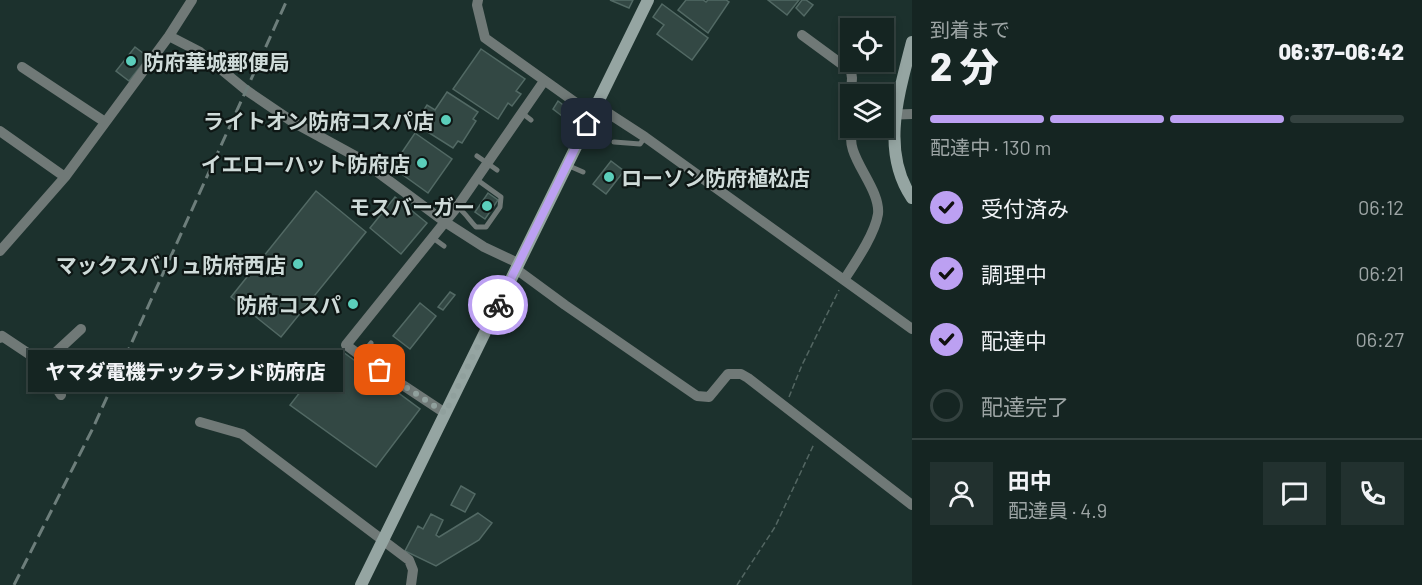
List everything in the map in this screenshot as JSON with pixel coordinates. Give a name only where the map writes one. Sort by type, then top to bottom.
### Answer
[{"type":"main road","points":[[361,585],[648,0]]},
{"type":"main road","points":[[894,101],[912,42]]},
{"type":"main road","points":[[894,132],[895,151],[902,176],[912,198]]},
{"type":"street","points":[[0,251],[65,177],[169,36],[192,0]]},
{"type":"street","points":[[478,0],[477,5],[485,38],[579,105],[608,113],[645,136],[912,329]]},
{"type":"street","points":[[802,35],[850,71],[852,84]]},
{"type":"street","points":[[169,36],[200,52],[246,90],[293,122],[357,157],[445,222],[517,266],[565,305],[697,396],[709,397],[728,374],[741,374],[820,432],[912,505]]},
{"type":"street","points":[[22,67],[105,123]]},
{"type":"street","points":[[445,413],[346,345],[434,237],[544,81]]},
{"type":"street","points":[[894,114],[912,114]]},
{"type":"street","points":[[0,131],[65,177]]},
{"type":"street","points":[[844,280],[874,227],[878,213],[872,188],[851,144],[851,138]]},
{"type":"street","points":[[41,366],[81,329]]},
{"type":"street","points":[[0,338],[2,336],[24,351],[41,366],[61,395]]},
{"type":"street","points":[[200,422],[242,434],[409,560],[413,570],[411,585]]},
{"type":"lane","points":[[522,113],[531,120]]},
{"type":"lane","points":[[614,142],[640,144],[645,136]]},
{"type":"lane","points":[[580,139],[596,146]]},
{"type":"lane","points":[[477,156],[497,170]]},
{"type":"lane","points":[[567,165],[583,171]]},
{"type":"lane","points":[[456,207],[464,211],[468,220],[476,227],[486,227],[500,207],[501,197],[476,179]]},
{"type":"lane","points":[[434,237],[444,246]]},
{"type":"lane","points":[[360,356],[371,343]]},
{"type":"lane","points":[[380,370],[390,358]]},
{"type":"path","points":[[785,406],[802,365],[844,280]]},
{"type":"path","points":[[737,585],[775,527],[820,432]]},
{"type":"building","points":[[610,0],[633,0],[629,8]]},
{"type":"building","points":[[686,0],[706,2],[726,0],[729,2],[708,33],[678,10]]},
{"type":"building","points":[[768,0],[799,0],[787,15]]},
{"type":"building","points":[[802,0],[813,5],[804,16],[796,8]]},
{"type":"building","points":[[662,4],[708,38],[692,60],[657,34],[664,25],[653,17]]},
{"type":"building","points":[[135,47],[148,57],[129,81],[116,71]]},
{"type":"building","points":[[481,49],[525,79],[516,91],[521,94],[512,106],[508,103],[498,119],[453,89]]},
{"type":"building","name":"ライトオン防府コスパ店","points":[[447,92],[478,112],[473,119],[476,121],[462,143],[458,141],[453,148],[415,124],[427,105],[435,110]]},
{"type":"building","points":[[558,101],[567,108],[562,116],[553,109]]},
{"type":"building","name":"イエローハット防府店","points":[[415,133],[452,159],[428,193],[392,167]]},
{"type":"building","name":"ローソン防府植松店","points":[[611,161],[624,171],[606,194],[593,184]]},
{"type":"building","name":"マックスバリュ防府西店","points":[[316,191],[366,232],[281,337],[231,297]]},
{"type":"building","name":"モスバーガー","points":[[488,193],[498,200],[485,219],[475,212]]},
{"type":"building","points":[[395,197],[427,223],[401,254],[370,228]]},
{"type":"building","points":[[450,292],[455,295],[443,310],[438,307]]},
{"type":"building","points":[[420,303],[436,316],[410,349],[393,336]]},
{"type":"building","points":[[339,349],[420,409],[376,467],[290,405],[304,387],[309,390]]},
{"type":"building","points":[[461,486],[475,494],[465,512],[451,505]]},
{"type":"building","points":[[478,513],[492,523],[479,540],[436,566],[405,551],[418,526],[423,529],[431,514],[443,520],[436,535],[439,537]]},
{"type":"railway","points":[[14,585],[93,428],[287,0]]},
{"type":"way so far","points":[[380,370],[445,413],[498,305]]},
{"type":"place","name":"防府華城郵便局","points":[[131,61]]},
{"type":"place","name":"ライトオン防府コスパ店","points":[[446,120]]},
{"type":"place","name":"イエローハット防府店","points":[[422,163]]},
{"type":"place","name":"ローソン防府植松店","points":[[609,177]]},
{"type":"place","name":"モスバーガー","points":[[487,206]]},
{"type":"place","name":"マックスバリュ防府西店","points":[[298,264]]},
{"type":"place","name":"防府コスパ","points":[[353,304]]},
{"type":"place","name":"ヤマダ電機テックランド防府店","points":[[380,370]]},
{"type":"route","points":[[498,305],[587,124]]}]
